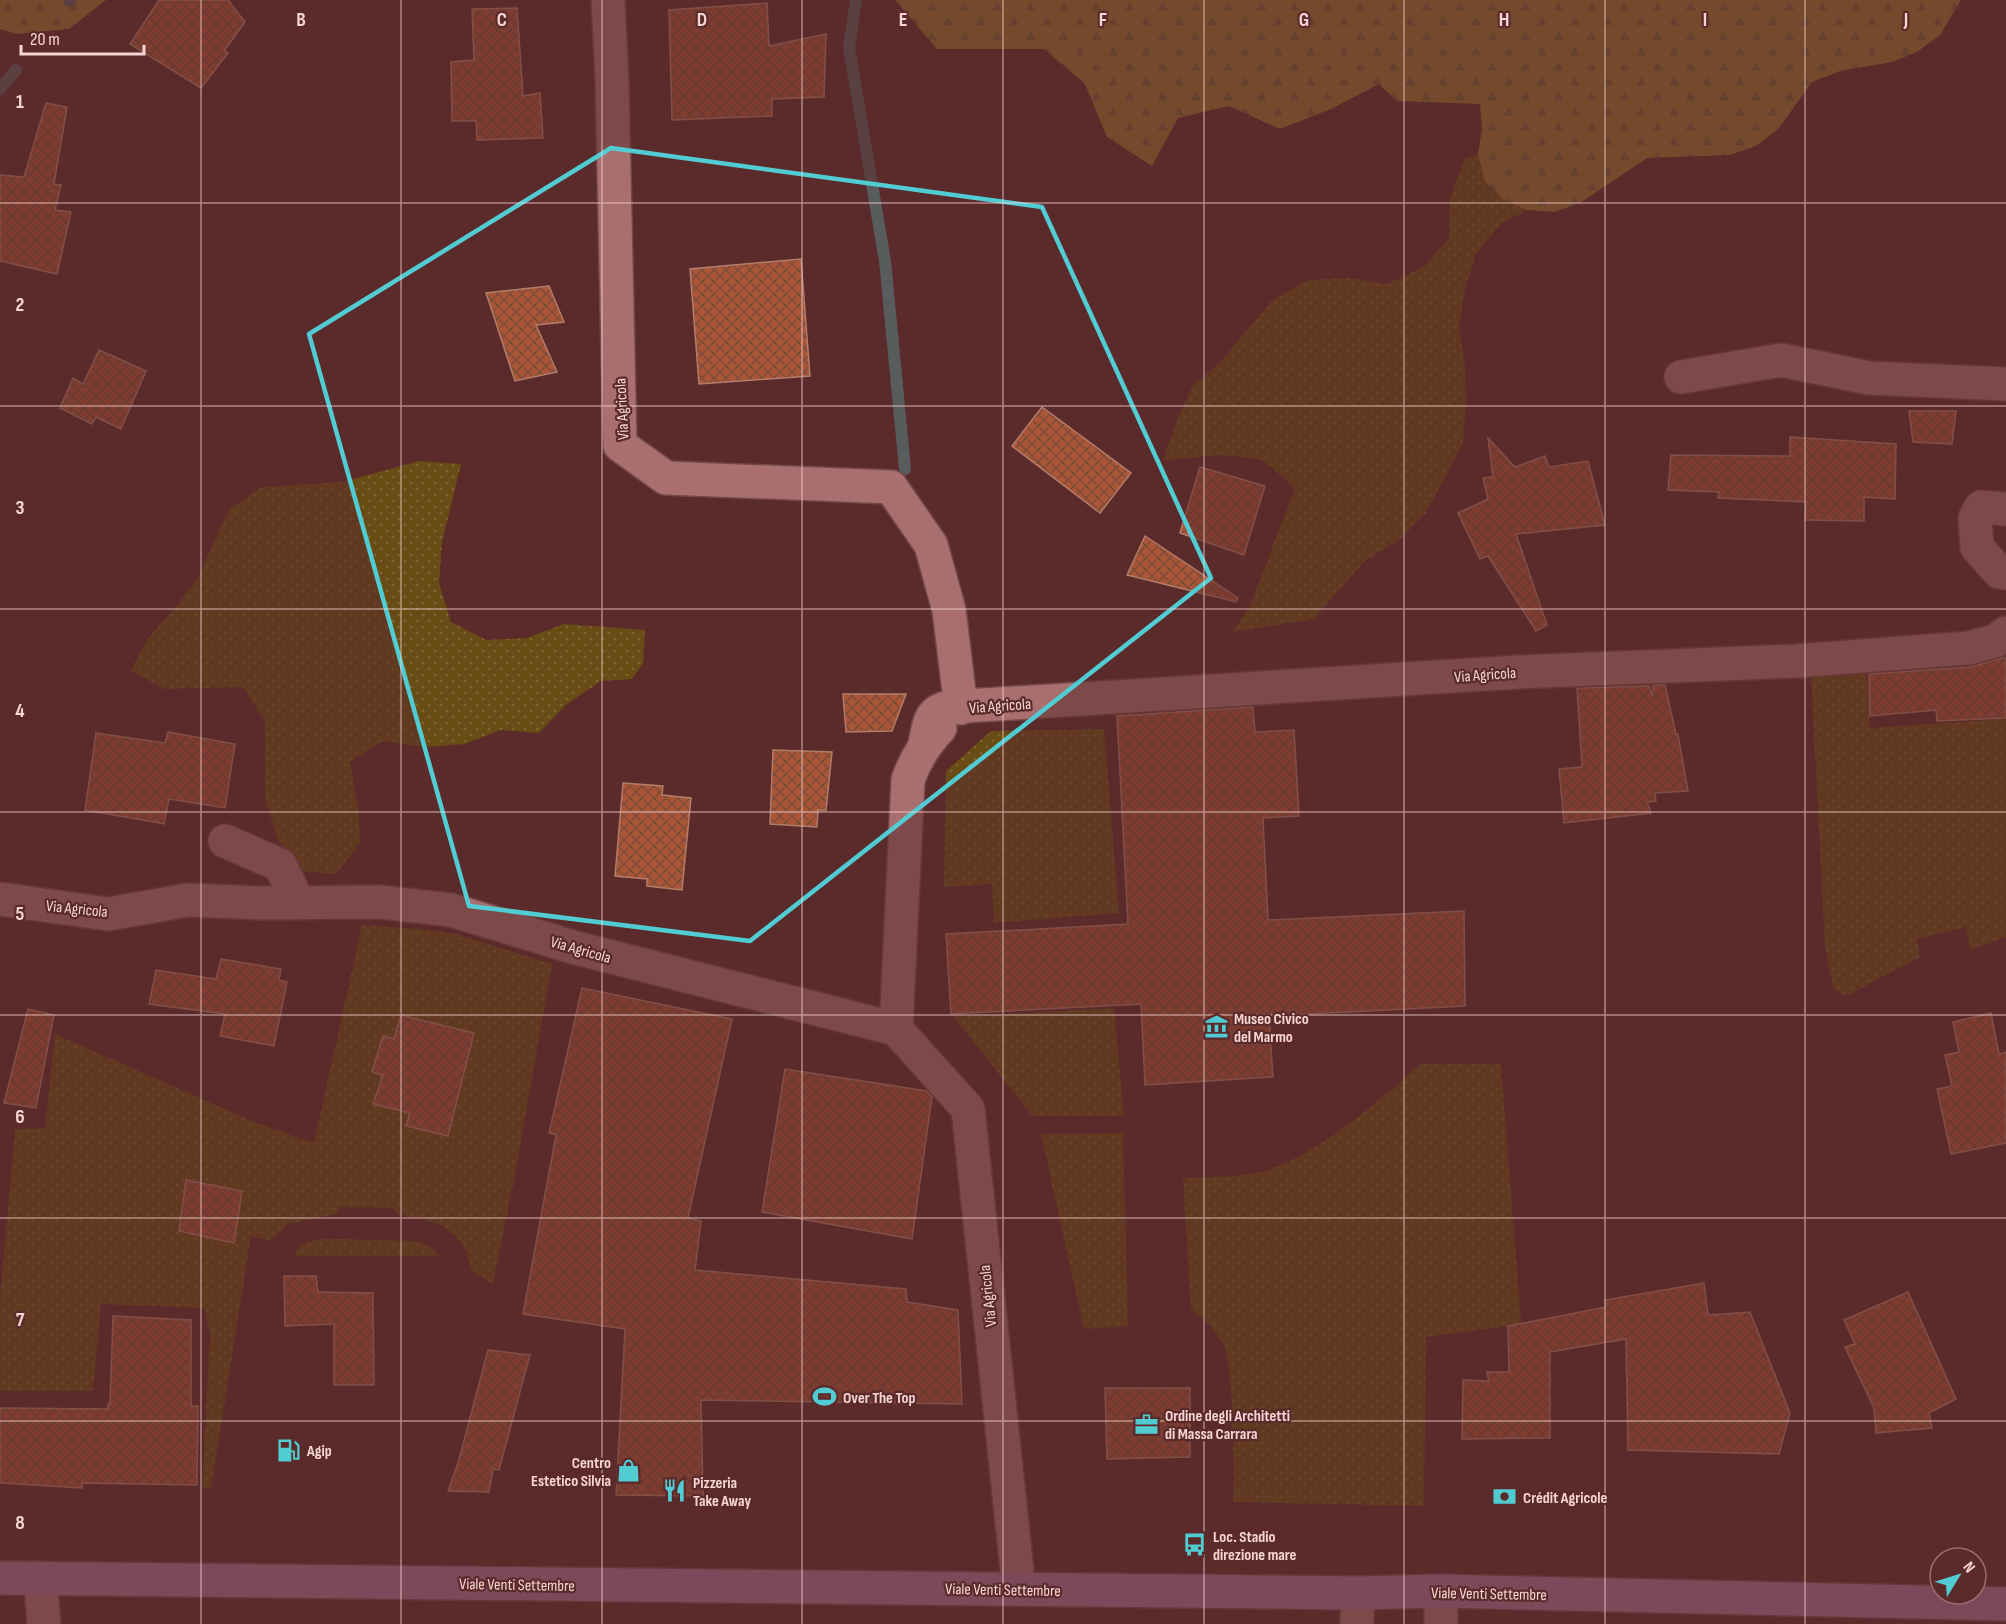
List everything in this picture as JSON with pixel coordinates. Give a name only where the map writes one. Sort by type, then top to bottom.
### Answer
[{"type":"main road","name":"Viale Venti Settembre","points":[[0,1578],[1019,1589],[1357,1609],[1441,1591],[2006,1604]]},
{"type":"street","name":"Via Agricola","points":[[608,0],[612,81],[620,445],[666,478],[891,487],[931,545],[949,610],[961,708]]},
{"type":"street","points":[[1681,377],[1781,360],[1869,378],[2006,384]]},
{"type":"street","points":[[2006,509],[1981,507],[1976,518],[1977,548],[1999,572],[2006,573]]},
{"type":"street","name":"Via Agricola","points":[[896,1029],[908,780],[914,762],[925,744],[931,718],[941,708],[1519,672],[1796,661],[1969,648],[1995,641],[2006,633]]},
{"type":"street","points":[[225,841],[280,865],[298,902]]},
{"type":"street","name":"Via Agricola","points":[[0,898],[108,914],[188,900],[380,902],[451,910],[576,948],[896,1029],[968,1109],[1019,1589]]},
{"type":"street","points":[[40,1578],[44,1624]]},
{"type":"street","points":[[1441,1591],[1441,1624]]},
{"type":"highlighted area","points":[[611,148],[1042,207],[1211,578],[750,941],[469,906],[309,334]]},
{"type":"shaded area","points":[[1478,154],[1488,184],[1493,190],[1506,200],[1527,210],[1501,224],[1476,254],[1465,289],[1459,327],[1465,366],[1466,404],[1463,443],[1426,513],[1399,540],[1365,561],[1314,619],[1232,632],[1250,606],[1295,488],[1263,460],[1224,455],[1163,460],[1192,387],[1222,360],[1272,300],[1309,280],[1348,278],[1388,284],[1423,267],[1449,238],[1450,198],[1464,160]]},
{"type":"shaded area","points":[[419,461],[461,464],[442,542],[439,583],[451,622],[486,640],[527,638],[564,624],[645,630],[643,663],[632,679],[601,681],[567,704],[539,733],[500,730],[465,744],[424,747],[383,741],[350,762],[361,842],[336,874],[298,871],[277,837],[265,799],[265,722],[243,687],[164,689],[131,671],[148,638],[197,579],[229,509],[262,487],[343,482]]},
{"type":"shaded area","points":[[1867,673],[1870,728],[2006,719],[2006,937],[1970,950],[1966,927],[1917,939],[1920,957],[1850,994],[1842,995],[1833,987],[1825,946],[1811,677]]},
{"type":"shaded area","points":[[1104,729],[1119,913],[994,923],[992,884],[944,887],[946,771],[991,731]]},
{"type":"shaded area","points":[[362,925],[455,934],[552,964],[518,1159],[493,1284],[472,1271],[462,1244],[446,1228],[425,1220],[397,1214],[394,1208],[339,1207],[336,1214],[288,1224],[271,1241],[251,1236],[211,1488],[202,1489],[210,1335],[204,1308],[101,1304],[93,1391],[0,1391],[0,1299],[15,1129],[45,1128],[55,1034],[259,1124],[314,1143]]},
{"type":"shaded area","points":[[1114,1008],[1124,1116],[1032,1116],[954,1017]]},
{"type":"shaded area","points":[[1421,1064],[1501,1064],[1521,1323],[1426,1337],[1424,1506],[1233,1502],[1231,1388],[1226,1349],[1211,1326],[1191,1309],[1183,1178],[1253,1174],[1284,1164],[1346,1126]]},
{"type":"shaded area","points":[[1123,1133],[1128,1326],[1084,1329],[1041,1134]]},
{"type":"shaded area","points":[[342,1239],[413,1241],[428,1246],[440,1256],[294,1256],[303,1245],[309,1242]]},
{"type":"green space","points":[[0,0],[106,0],[69,29],[16,34],[0,29]]},
{"type":"green space","points":[[895,0],[1961,0],[1940,35],[1917,52],[1892,62],[1840,71],[1812,82],[1779,128],[1756,146],[1730,155],[1647,158],[1580,203],[1554,212],[1527,210],[1502,199],[1485,181],[1478,154],[1482,129],[1480,104],[1397,101],[1379,84],[1331,109],[1280,129],[1229,106],[1178,118],[1152,166],[1107,137],[1085,84],[1044,49],[937,49]]},
{"type":"building","points":[[159,0],[228,0],[245,22],[224,51],[228,53],[201,88],[130,44]]},
{"type":"building","points":[[767,3],[769,46],[826,34],[824,97],[772,99],[772,116],[672,120],[669,10]]},
{"type":"building","points":[[517,8],[523,96],[540,93],[543,138],[477,140],[476,121],[452,121],[451,62],[474,60],[472,9]]},
{"type":"building","points":[[46,103],[67,107],[54,184],[61,185],[55,210],[71,212],[57,274],[0,261],[0,175],[24,177]]},
{"type":"building","points":[[801,259],[810,376],[699,384],[690,269]]},
{"type":"building","points":[[549,286],[564,322],[536,325],[557,372],[515,381],[486,293]]},
{"type":"building","points":[[99,350],[146,371],[121,429],[96,417],[92,424],[60,408],[73,378],[83,384]]},
{"type":"building","points":[[1042,407],[1131,473],[1100,513],[1012,446]]},
{"type":"building","points":[[1909,411],[1956,411],[1952,444],[1913,442]]},
{"type":"building","points":[[1790,437],[1896,444],[1895,499],[1864,497],[1864,521],[1805,520],[1806,502],[1718,498],[1719,492],[1668,490],[1671,455],[1790,456]]},
{"type":"building","points":[[1488,438],[1515,467],[1545,456],[1549,467],[1588,461],[1605,525],[1516,534],[1547,625],[1536,631],[1488,556],[1480,559],[1458,513],[1488,499],[1483,478],[1493,477]]},
{"type":"building","points":[[1200,467],[1265,486],[1244,555],[1180,533]]},
{"type":"building","points":[[1145,536],[1238,598],[1236,602],[1127,575]]},
{"type":"building","points":[[2006,658],[2006,718],[1937,721],[1936,710],[1870,716],[1869,674],[1971,667]]},
{"type":"building","points":[[1653,685],[1665,685],[1676,734],[1678,734],[1688,791],[1655,793],[1656,801],[1647,802],[1651,813],[1564,823],[1559,769],[1582,767],[1577,688],[1649,686],[1652,696]]},
{"type":"building","points":[[843,694],[906,694],[892,731],[846,732]]},
{"type":"building","points":[[1253,707],[1255,732],[1294,730],[1299,816],[1263,818],[1268,920],[1464,911],[1465,1006],[1269,1016],[1273,1077],[1145,1085],[1141,1004],[951,1014],[946,934],[1128,924],[1117,716]]},
{"type":"building","points":[[168,732],[235,744],[225,808],[169,799],[164,824],[85,810],[96,733],[165,743]]},
{"type":"building","points":[[773,750],[832,752],[826,810],[818,810],[817,827],[770,824]]},
{"type":"building","points":[[623,783],[663,786],[662,795],[691,798],[682,890],[647,886],[647,879],[615,876]]},
{"type":"building","points":[[221,959],[281,969],[279,980],[287,982],[274,1046],[220,1036],[225,1014],[149,1004],[156,970],[216,979]]},
{"type":"building","points":[[582,988],[732,1019],[688,1218],[701,1221],[695,1270],[906,1289],[907,1302],[958,1310],[962,1404],[701,1400],[703,1496],[616,1495],[625,1329],[523,1314],[556,1135],[549,1133]]},
{"type":"building","points":[[28,1009],[54,1015],[36,1108],[4,1103]]},
{"type":"building","points":[[1991,1013],[1999,1054],[2006,1052],[2006,1143],[1951,1154],[1937,1089],[1952,1086],[1945,1055],[1959,1052],[1953,1022]]},
{"type":"building","points":[[401,1015],[474,1033],[448,1136],[406,1126],[410,1113],[373,1104],[383,1075],[372,1072],[383,1036],[394,1039]]},
{"type":"building","points":[[785,1069],[927,1091],[932,1097],[912,1239],[762,1212]]},
{"type":"building","points":[[186,1180],[242,1191],[234,1243],[179,1231]]},
{"type":"building","points":[[284,1276],[316,1276],[318,1292],[373,1293],[374,1385],[334,1385],[334,1324],[285,1326]]},
{"type":"building","points":[[1704,1283],[1708,1315],[1750,1312],[1790,1413],[1779,1454],[1628,1450],[1626,1339],[1550,1352],[1550,1438],[1462,1439],[1463,1380],[1489,1381],[1487,1372],[1509,1372],[1508,1326],[1606,1307],[1605,1300]]},
{"type":"building","points":[[1908,1292],[1956,1399],[1929,1413],[1932,1428],[1876,1433],[1874,1408],[1845,1347],[1855,1344],[1844,1320]]},
{"type":"building","points":[[113,1316],[191,1320],[191,1406],[198,1406],[197,1485],[82,1483],[82,1488],[0,1483],[0,1408],[108,1409]]},
{"type":"building","points":[[488,1350],[530,1355],[499,1470],[493,1469],[489,1492],[448,1491],[458,1463]]},
{"type":"building","points":[[1105,1388],[1190,1388],[1190,1457],[1107,1459]]},
{"type":"waterway","points":[[856,0],[849,48],[885,261],[905,469]]},
{"type":"waterway","points":[[0,89],[16,70]]},
{"type":"place","name":"Museo Civico del Marmo","points":[[1216,1027]]},
{"type":"place","name":"Over The Top","points":[[825,1397]]},
{"type":"place","name":"Ordine degli Architetti di Massa Carrara","points":[[1147,1424]]},
{"type":"place","name":"Agip","points":[[289,1450]]},
{"type":"place","name":"Centro Estetico Silvia","points":[[629,1471]]},
{"type":"place","name":"Pizzeria Take Away","points":[[675,1491]]},
{"type":"place","name":"Crédit Agricole","points":[[1505,1497]]},
{"type":"place","name":"Loc. Stadio direzione mare","points":[[1195,1545]]}]
